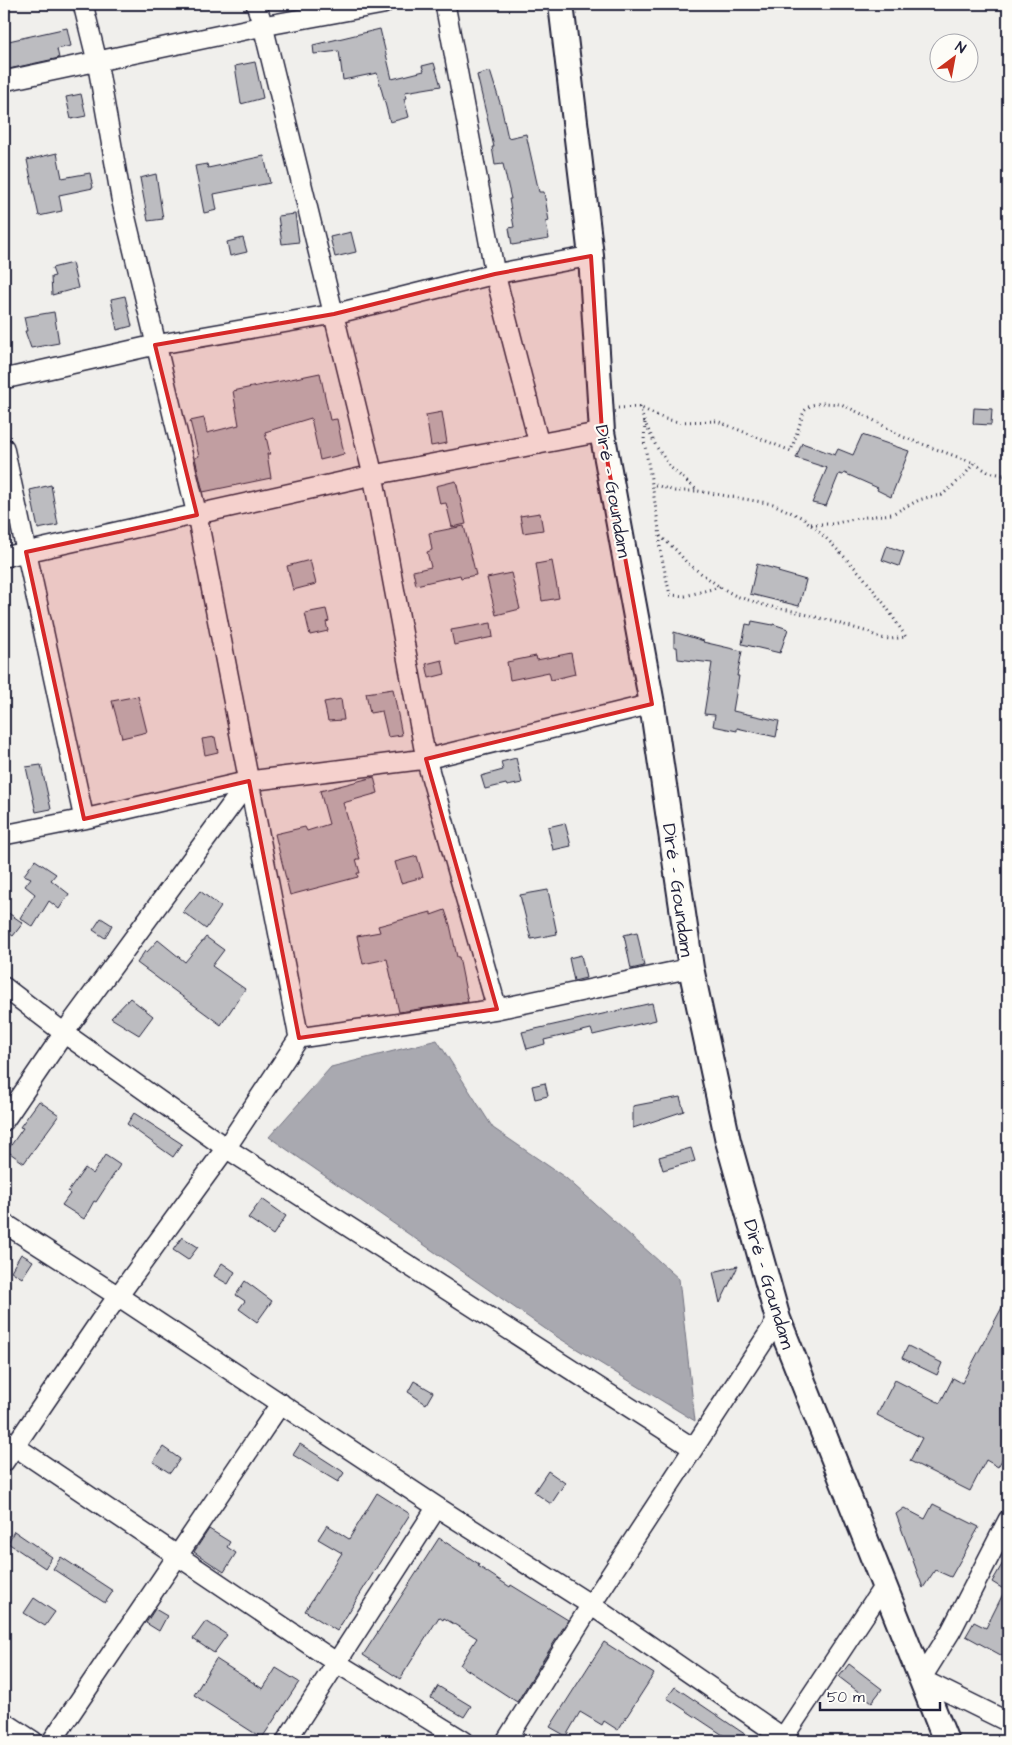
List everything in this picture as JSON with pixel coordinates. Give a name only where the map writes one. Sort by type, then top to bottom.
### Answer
[{"type":"main road","name":"Diré - Goundam","points":[[561,4],[591,256],[602,432],[652,704],[691,968],[728,1142],[778,1319],[946,1741]]},
{"type":"street","points":[[4,1462],[9,1442],[226,1148],[298,1038],[196,515],[121,198],[97,62],[83,4]]},
{"type":"street","points":[[256,4],[373,475],[426,759],[497,1009]]},
{"type":"street","points":[[4,82],[263,26],[383,4]]},
{"type":"street","points":[[445,4],[495,274],[539,444]]},
{"type":"street","points":[[4,379],[156,344],[334,314],[495,274],[591,256]]},
{"type":"street","points":[[4,557],[373,475],[602,432]]},
{"type":"street","points":[[4,448],[84,819]]},
{"type":"street","points":[[4,834],[84,819],[249,781],[426,759],[652,704]]},
{"type":"street","points":[[4,1121],[64,1033],[249,781]]},
{"type":"street","points":[[298,1038],[497,1009],[691,968]]},
{"type":"street","points":[[4,987],[64,1033],[226,1148],[693,1448]]},
{"type":"street","points":[[4,1223],[437,1507],[591,1605],[784,1740],[884,1586]]},
{"type":"street","points":[[506,1741],[591,1605],[778,1319]]},
{"type":"street","points":[[52,1741],[280,1404]]},
{"type":"street","points":[[9,1442],[337,1662],[464,1741]]},
{"type":"street","points":[[286,1741],[437,1507]]},
{"type":"street","points":[[1008,1520],[951,1631],[922,1680],[1008,1722]]},
{"type":"street","points":[[4,1722],[33,1741]]},
{"type":"path","points":[[601,409],[639,407],[665,419],[679,422],[717,421],[791,451],[804,411],[811,405],[822,403],[841,404],[863,414],[903,438],[974,463],[988,472],[1003,475]]},
{"type":"path","points":[[639,407],[645,423],[671,468],[698,490]]},
{"type":"path","points":[[645,423],[644,442],[660,536],[660,549],[670,596],[692,595],[720,587]]},
{"type":"path","points":[[811,524],[833,524],[858,518],[892,514],[919,500],[942,495],[963,477],[974,463]]},
{"type":"path","points":[[652,484],[675,491],[698,490],[773,504],[795,514],[811,524],[861,574],[906,637],[880,638],[868,632],[831,621],[767,606],[736,596],[686,563],[676,550],[660,536]]},
{"type":"highlighted area","points":[[591,256],[602,432],[652,704],[426,759],[497,1009],[299,1038],[249,781],[84,819],[26,552],[197,515],[155,345],[334,314],[495,274]]},
{"type":"shaded area","points":[[437,1040],[493,1128],[566,1178],[679,1279],[695,1421],[554,1335],[269,1137],[331,1067]]},
{"type":"building","points":[[67,28],[71,46],[57,49],[59,58],[4,70],[4,42]]},
{"type":"building","points":[[380,29],[392,79],[424,71],[422,66],[434,63],[441,86],[405,92],[407,98],[404,99],[409,117],[390,122],[377,73],[343,80],[339,51],[314,54],[313,45]]},
{"type":"building","points":[[255,62],[263,98],[241,104],[235,66]]},
{"type":"building","points":[[490,71],[501,106],[508,138],[526,134],[539,192],[544,192],[549,221],[546,222],[549,239],[512,245],[509,228],[514,227],[509,199],[511,199],[503,164],[495,165],[492,147],[494,147],[477,75]]},
{"type":"building","points":[[81,94],[86,116],[71,119],[66,97]]},
{"type":"building","points":[[57,153],[62,178],[90,173],[93,188],[59,195],[62,211],[39,216],[27,160]]},
{"type":"building","points":[[264,156],[270,183],[214,194],[217,210],[204,213],[195,166],[207,164],[208,168]]},
{"type":"building","points":[[156,174],[163,219],[148,221],[140,178]]},
{"type":"building","points":[[295,214],[299,242],[282,244],[278,216]]},
{"type":"building","points":[[351,232],[356,252],[335,257],[330,237]]},
{"type":"building","points":[[243,238],[247,252],[230,256],[227,242]]},
{"type":"building","points":[[72,263],[78,288],[52,295],[51,277],[55,276],[52,268]]},
{"type":"building","points":[[125,296],[132,326],[117,330],[111,299]]},
{"type":"building","points":[[54,312],[59,343],[31,348],[25,331],[27,331],[24,317]]},
{"type":"building","points":[[320,373],[330,420],[337,419],[344,454],[320,460],[311,418],[265,432],[270,454],[267,454],[271,478],[203,492],[195,458],[199,456],[190,421],[204,418],[207,433],[239,425],[233,391]]},
{"type":"building","points":[[974,408],[992,409],[991,425],[973,424]]},
{"type":"building","points":[[442,412],[447,443],[431,446],[426,415]]},
{"type":"building","points":[[862,435],[909,451],[891,497],[877,490],[878,488],[844,473],[843,475],[839,474],[826,506],[812,503],[827,468],[796,458],[802,443],[835,455],[838,449],[853,455]]},
{"type":"building","points":[[456,481],[466,524],[452,527],[446,503],[440,504],[436,486]]},
{"type":"building","points":[[51,485],[58,525],[38,529],[30,490]]},
{"type":"building","points":[[540,513],[543,530],[523,533],[520,516]]},
{"type":"building","points":[[464,526],[476,575],[461,578],[460,575],[416,585],[413,571],[431,567],[427,552],[432,550],[429,533]]},
{"type":"building","points":[[887,546],[904,552],[899,566],[882,560]]},
{"type":"building","points":[[310,560],[316,584],[293,590],[287,566]]},
{"type":"building","points":[[552,561],[559,598],[542,601],[536,564]]},
{"type":"building","points":[[757,564],[806,580],[799,606],[750,594]]},
{"type":"building","points":[[511,573],[520,609],[496,615],[487,578]]},
{"type":"building","points":[[326,609],[329,621],[326,622],[328,631],[310,635],[305,613]]},
{"type":"building","points":[[752,621],[773,624],[788,629],[780,653],[742,644],[746,624],[751,625]]},
{"type":"building","points":[[491,623],[493,637],[454,645],[451,630]]},
{"type":"building","points":[[674,632],[703,642],[742,651],[733,711],[779,721],[776,737],[737,728],[737,731],[713,726],[715,715],[704,714],[712,663],[678,659],[677,647],[674,647]]},
{"type":"building","points":[[571,653],[575,674],[551,680],[549,672],[510,680],[507,662],[536,656],[537,660]]},
{"type":"building","points":[[442,660],[445,674],[429,678],[426,664]]},
{"type":"building","points":[[393,689],[402,735],[388,737],[382,711],[370,713],[366,693]]},
{"type":"building","points":[[138,696],[147,732],[122,738],[112,701]]},
{"type":"building","points":[[341,699],[344,720],[328,721],[324,702]]},
{"type":"building","points":[[215,737],[218,752],[205,755],[202,739]]},
{"type":"building","points":[[516,758],[522,783],[507,786],[506,784],[485,789],[481,776],[503,770],[501,762]]},
{"type":"building","points":[[41,765],[51,809],[36,812],[26,767]]},
{"type":"building","points":[[374,777],[378,793],[343,803],[360,859],[356,859],[360,873],[357,873],[358,877],[290,895],[275,834],[305,827],[307,831],[329,824],[320,791]]},
{"type":"building","points":[[565,823],[571,846],[553,850],[548,827]]},
{"type":"building","points":[[417,856],[423,877],[401,883],[395,862]]},
{"type":"building","points":[[35,860],[56,874],[51,880],[69,894],[59,909],[49,901],[33,927],[20,918],[35,894],[25,886],[31,878],[24,875]]},
{"type":"building","points":[[548,890],[557,934],[531,939],[520,895]]},
{"type":"building","points":[[200,891],[221,907],[206,929],[183,912]]},
{"type":"building","points":[[4,910],[23,923],[13,936],[4,930]]},
{"type":"building","points":[[445,910],[457,957],[459,957],[468,1002],[399,1012],[387,959],[363,964],[357,936],[380,932],[378,926],[431,912],[431,915]]},
{"type":"building","points":[[101,918],[112,925],[105,938],[93,930]]},
{"type":"building","points":[[637,932],[644,966],[631,969],[624,935]]},
{"type":"building","points":[[206,937],[224,950],[212,966],[245,989],[221,1025],[137,963],[145,951],[147,952],[158,940],[185,962]]},
{"type":"building","points":[[581,955],[586,978],[574,981],[569,958]]},
{"type":"building","points":[[130,998],[153,1016],[139,1035],[111,1018]]},
{"type":"building","points":[[652,1003],[656,1020],[593,1035],[591,1029],[544,1040],[545,1044],[527,1049],[522,1032]]},
{"type":"building","points":[[545,1083],[548,1096],[535,1099],[532,1086]]},
{"type":"building","points":[[680,1097],[684,1111],[633,1128],[633,1106]]},
{"type":"building","points":[[39,1101],[59,1115],[24,1163],[7,1151],[23,1128],[20,1127]]},
{"type":"building","points":[[134,1113],[182,1144],[173,1157],[127,1124]]},
{"type":"building","points":[[691,1148],[695,1161],[663,1170],[659,1157]]},
{"type":"building","points":[[105,1155],[120,1165],[96,1202],[94,1201],[84,1219],[62,1205],[70,1194],[68,1192],[85,1168],[93,1174]]},
{"type":"building","points":[[262,1199],[286,1216],[273,1235],[248,1218]]},
{"type":"building","points":[[182,1237],[198,1247],[188,1260],[173,1250]]},
{"type":"building","points":[[21,1254],[33,1261],[22,1278],[11,1271]]},
{"type":"building","points":[[222,1263],[235,1272],[228,1284],[214,1276]]},
{"type":"building","points":[[738,1266],[720,1303],[713,1272]]},
{"type":"building","points":[[245,1281],[272,1301],[257,1322],[239,1309],[245,1301],[236,1295]]},
{"type":"building","points":[[1008,1296],[1008,1449],[998,1467],[986,1460],[970,1491],[910,1461],[922,1438],[877,1415],[895,1380],[940,1403],[953,1378],[962,1383]]},
{"type":"building","points":[[908,1346],[942,1363],[937,1375],[902,1358]]},
{"type":"building","points":[[414,1381],[433,1392],[426,1404],[408,1392]]},
{"type":"building","points":[[300,1444],[344,1473],[338,1482],[293,1455]]},
{"type":"building","points":[[163,1447],[180,1459],[170,1473],[153,1462]]},
{"type":"building","points":[[548,1471],[565,1483],[551,1504],[534,1492]]},
{"type":"building","points":[[377,1493],[410,1514],[337,1631],[305,1611],[342,1553],[318,1539],[327,1525],[349,1539]]},
{"type":"building","points":[[933,1504],[979,1527],[951,1577],[935,1570],[923,1588],[896,1514],[904,1508],[925,1519]]},
{"type":"building","points":[[209,1529],[230,1542],[227,1547],[236,1553],[224,1572],[194,1552]]},
{"type":"building","points":[[14,1531],[52,1557],[45,1568],[8,1543]]},
{"type":"building","points":[[439,1538],[510,1587],[511,1585],[568,1620],[517,1702],[460,1665],[477,1638],[444,1618],[443,1620],[439,1617],[400,1679],[363,1655]]},
{"type":"building","points":[[1008,1554],[1008,1659],[966,1636],[974,1622],[986,1628],[1005,1590],[992,1582]]},
{"type":"building","points":[[61,1557],[113,1591],[105,1603],[53,1569]]},
{"type":"building","points":[[34,1598],[55,1612],[45,1626],[24,1613]]},
{"type":"building","points":[[155,1609],[167,1616],[159,1631],[146,1623]]},
{"type":"building","points":[[206,1621],[227,1635],[214,1653],[193,1639]]},
{"type":"building","points":[[604,1642],[654,1674],[618,1730],[604,1721],[602,1725],[580,1712],[566,1736],[550,1727]]},
{"type":"building","points":[[216,1659],[263,1689],[276,1668],[299,1682],[262,1738],[194,1695]]},
{"type":"building","points":[[849,1664],[882,1689],[872,1702],[839,1677]]},
{"type":"building","points":[[438,1686],[471,1706],[464,1717],[431,1698]]},
{"type":"building","points":[[675,1687],[755,1741],[732,1741],[667,1698]]}]
